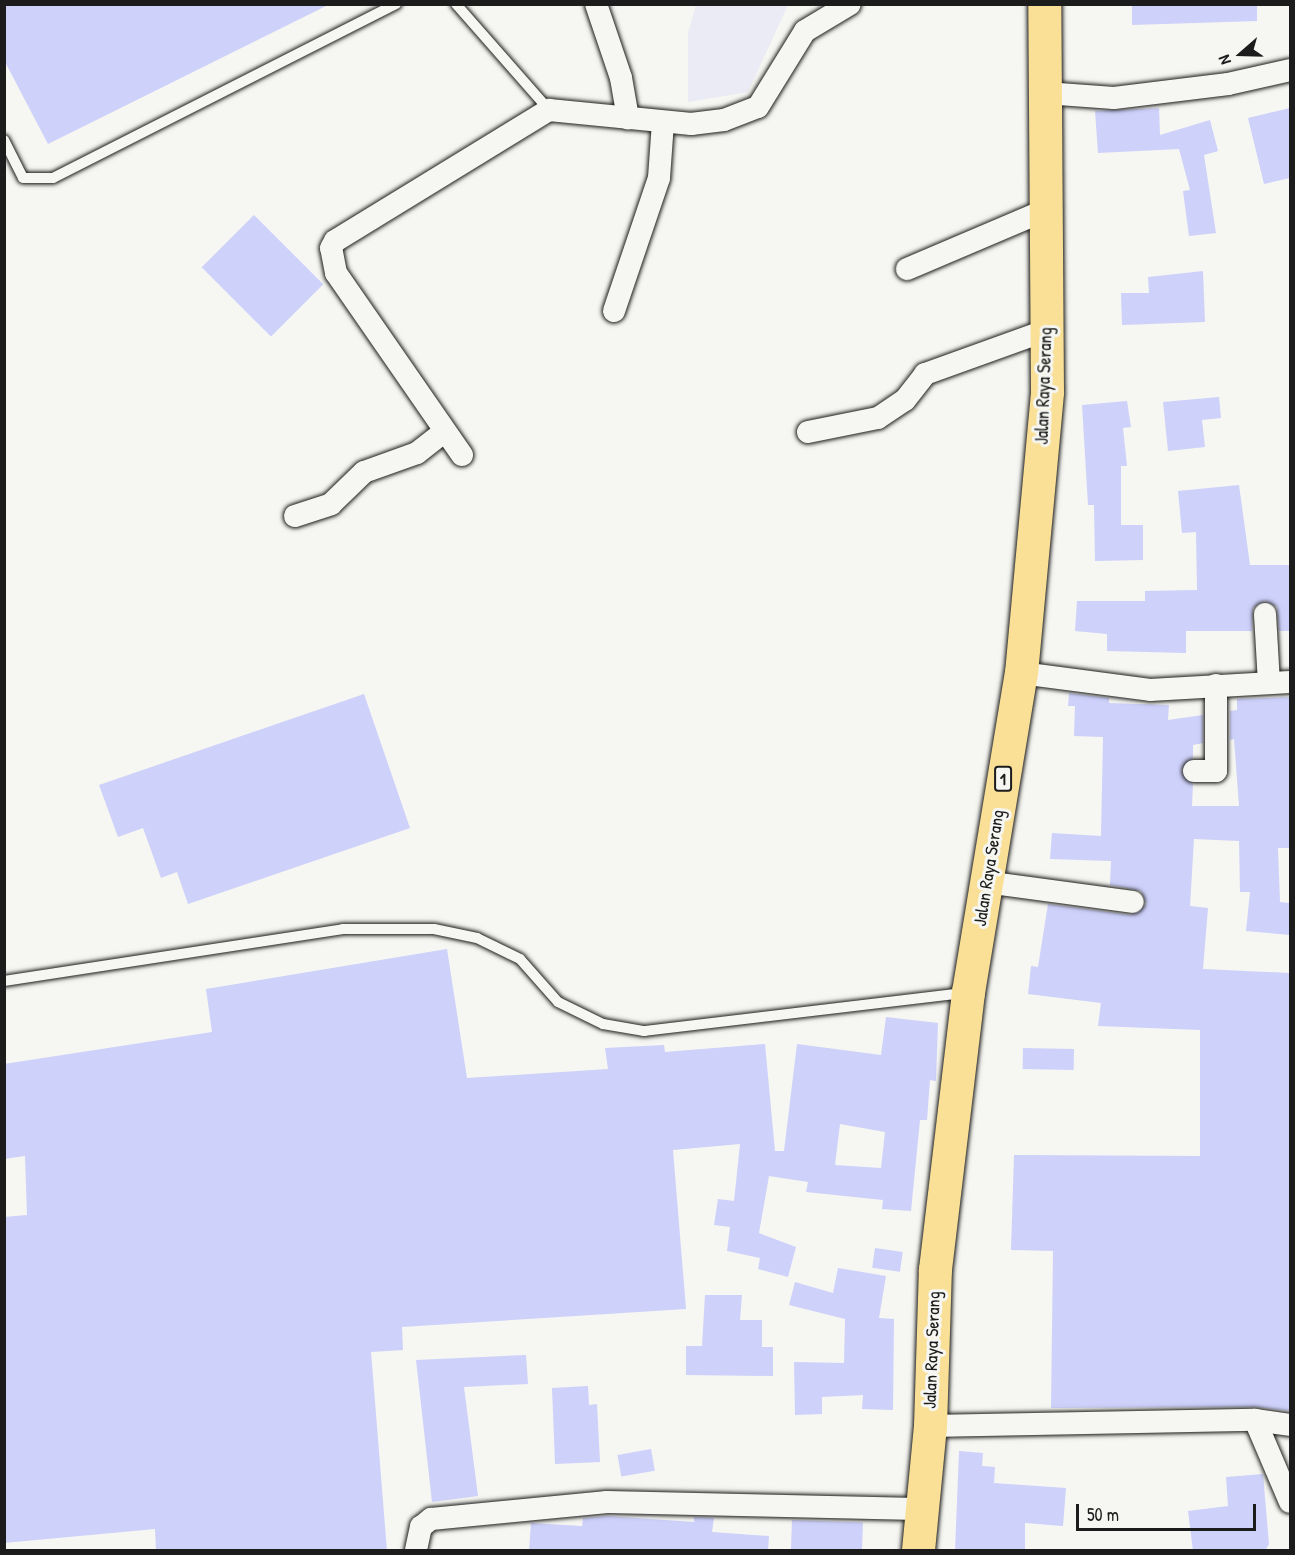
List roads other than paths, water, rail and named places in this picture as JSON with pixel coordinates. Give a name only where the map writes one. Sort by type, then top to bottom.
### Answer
[{"type":"highway","name":"Jalan Raya Serang","points":[[918,1551],[918,1509],[930,1426],[935,1269],[968,992],[1021,673],[1047,391],[1044,4]]},
{"type":"street","points":[[596,4],[621,78],[628,118]]},
{"type":"street","points":[[462,455],[443,433],[336,273],[331,248],[335,241],[549,110],[663,122],[724,120],[758,107],[805,31],[850,4]]},
{"type":"street","points":[[1045,93],[1114,98],[1228,84],[1290,70]]},
{"type":"street","points":[[614,311],[659,178],[663,122]]},
{"type":"street","points":[[907,269],[1046,210]]},
{"type":"street","points":[[808,432],[878,418],[905,400],[925,374],[1047,330]]},
{"type":"street","points":[[295,516],[332,504],[363,472],[417,453],[443,433]]},
{"type":"street","points":[[1021,673],[1150,690],[1280,683],[1265,614]]},
{"type":"street","points":[[1194,771],[1216,771],[1216,686]]},
{"type":"street","points":[[986,882],[1133,902]]},
{"type":"street","points":[[930,1426],[1255,1420],[1290,1425]]},
{"type":"street","points":[[1255,1420],[1290,1502]]},
{"type":"street","points":[[416,1551],[421,1527],[431,1519],[607,1502],[918,1509]]},
{"type":"lane","points":[[4,140],[23,178],[53,178],[396,4]]},
{"type":"lane","points":[[456,4],[549,110]]},
{"type":"lane","points":[[4,981],[343,929],[423,929],[477,938],[520,959],[558,1002],[603,1024],[644,1031],[968,992]]}]
